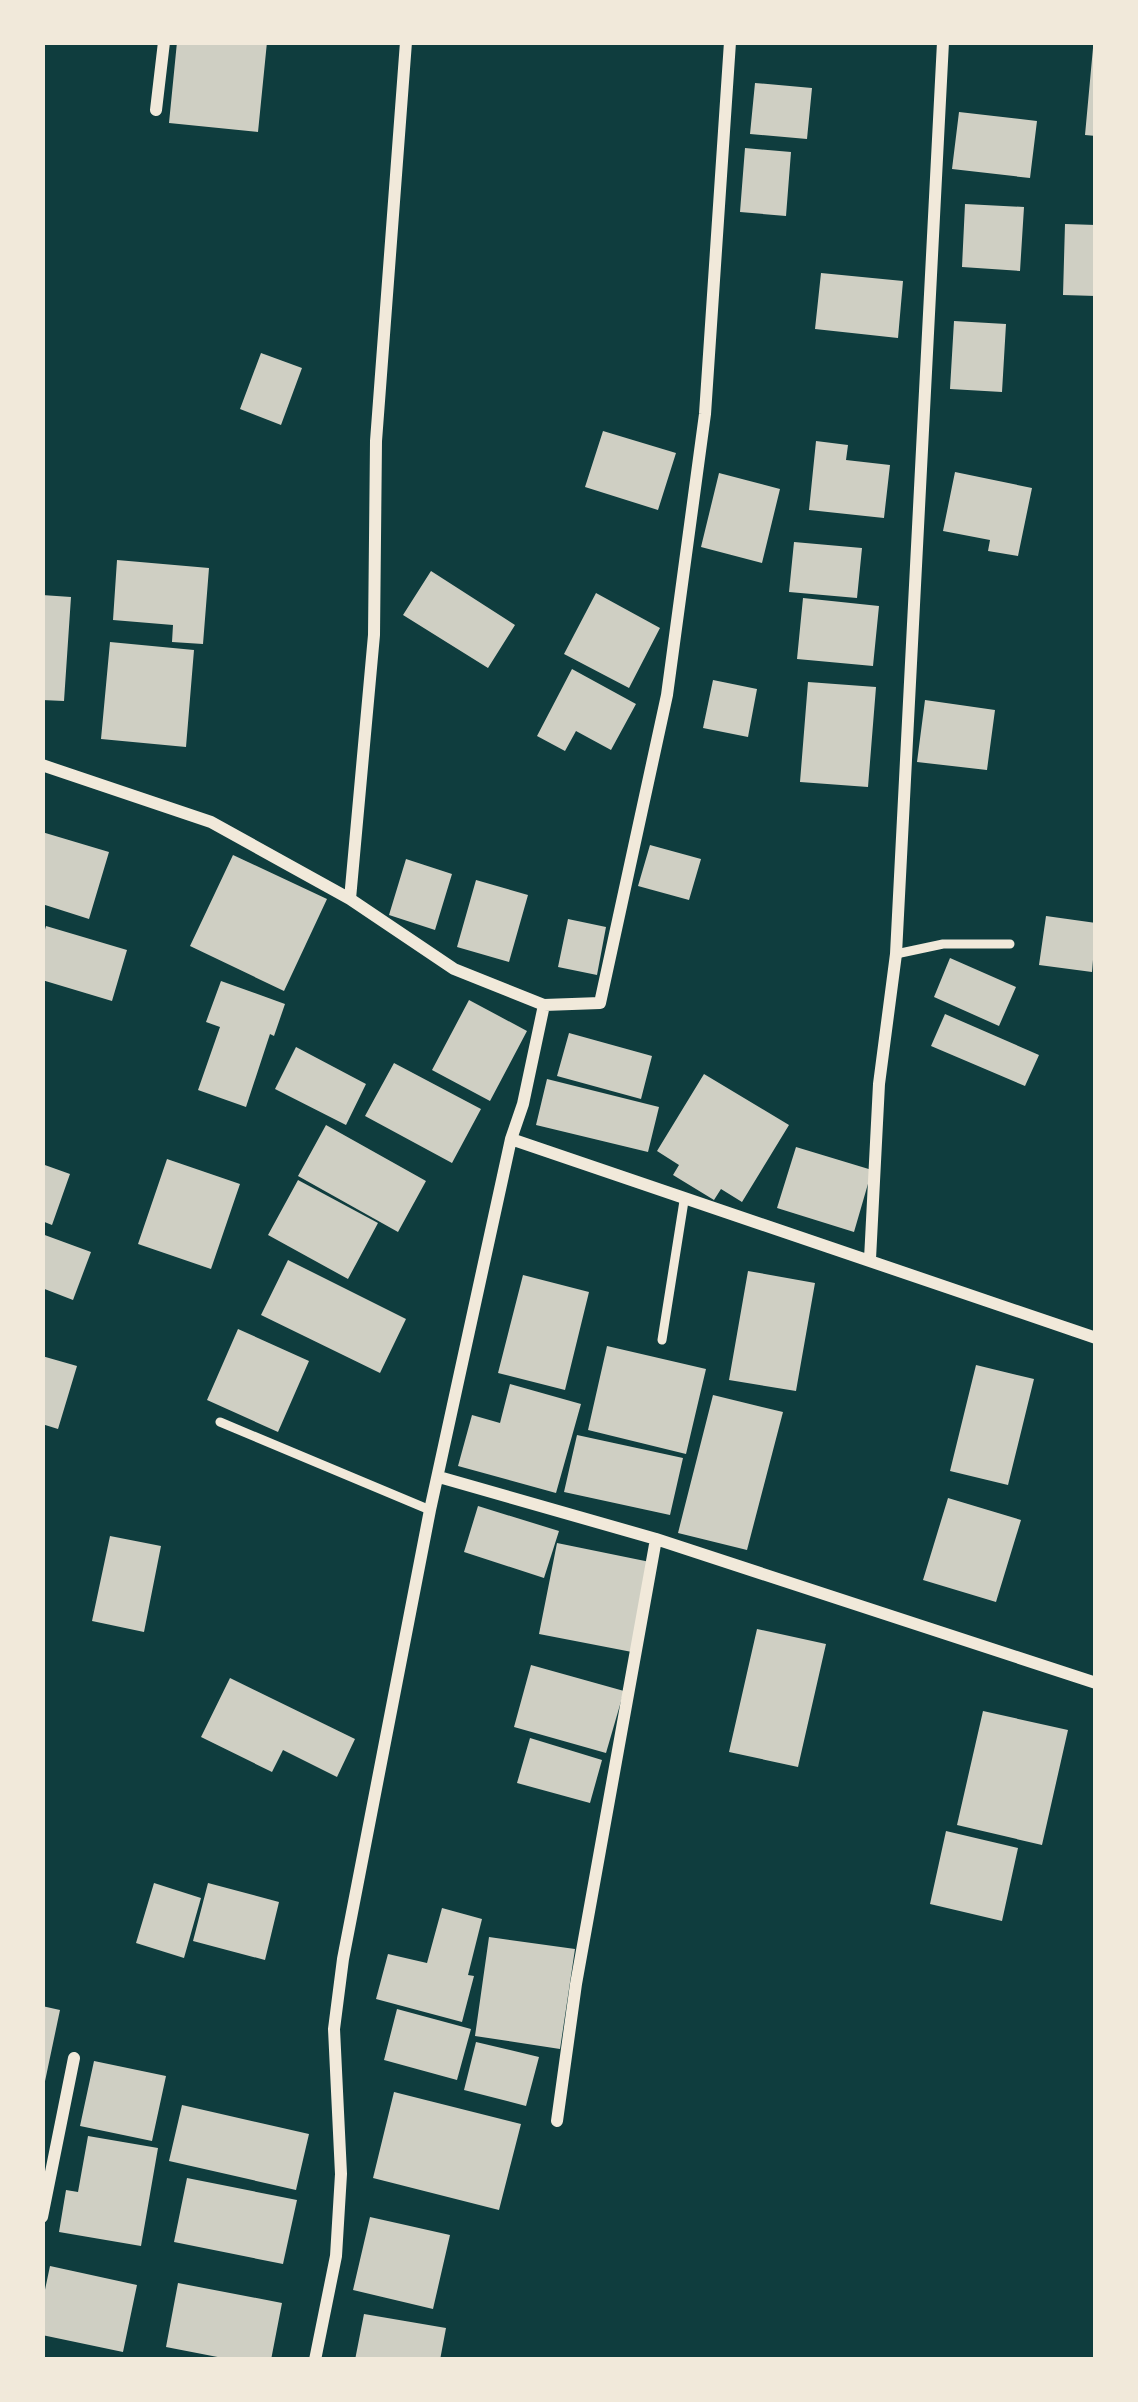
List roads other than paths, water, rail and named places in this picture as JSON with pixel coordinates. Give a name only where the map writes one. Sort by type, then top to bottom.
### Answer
[{"type":"street","points":[[156,110],[164,42]]},
{"type":"street","points":[[350,899],[374,635],[376,441],[406,42]]},
{"type":"street","points":[[42,765],[211,822],[350,899],[454,969],[544,1005],[599,1003],[667,695],[705,414],[730,42]]},
{"type":"street","points":[[870,1259],[879,1084],[896,954],[943,42]]},
{"type":"street","points":[[315,2360],[336,2256],[341,2174],[334,2029],[340,1982],[430,1510],[544,1005]]},
{"type":"street","points":[[511,1139],[1096,1338]]},
{"type":"street","points":[[439,1477],[656,1539],[1096,1683]]},
{"type":"street","points":[[557,2121],[584,1938],[656,1539]]},
{"type":"street","points":[[42,2217],[74,2058]]},
{"type":"lane","points":[[896,954],[943,944],[1010,944]]},
{"type":"lane","points":[[662,1340],[684,1201]]},
{"type":"lane","points":[[220,1422],[430,1510]]}]
